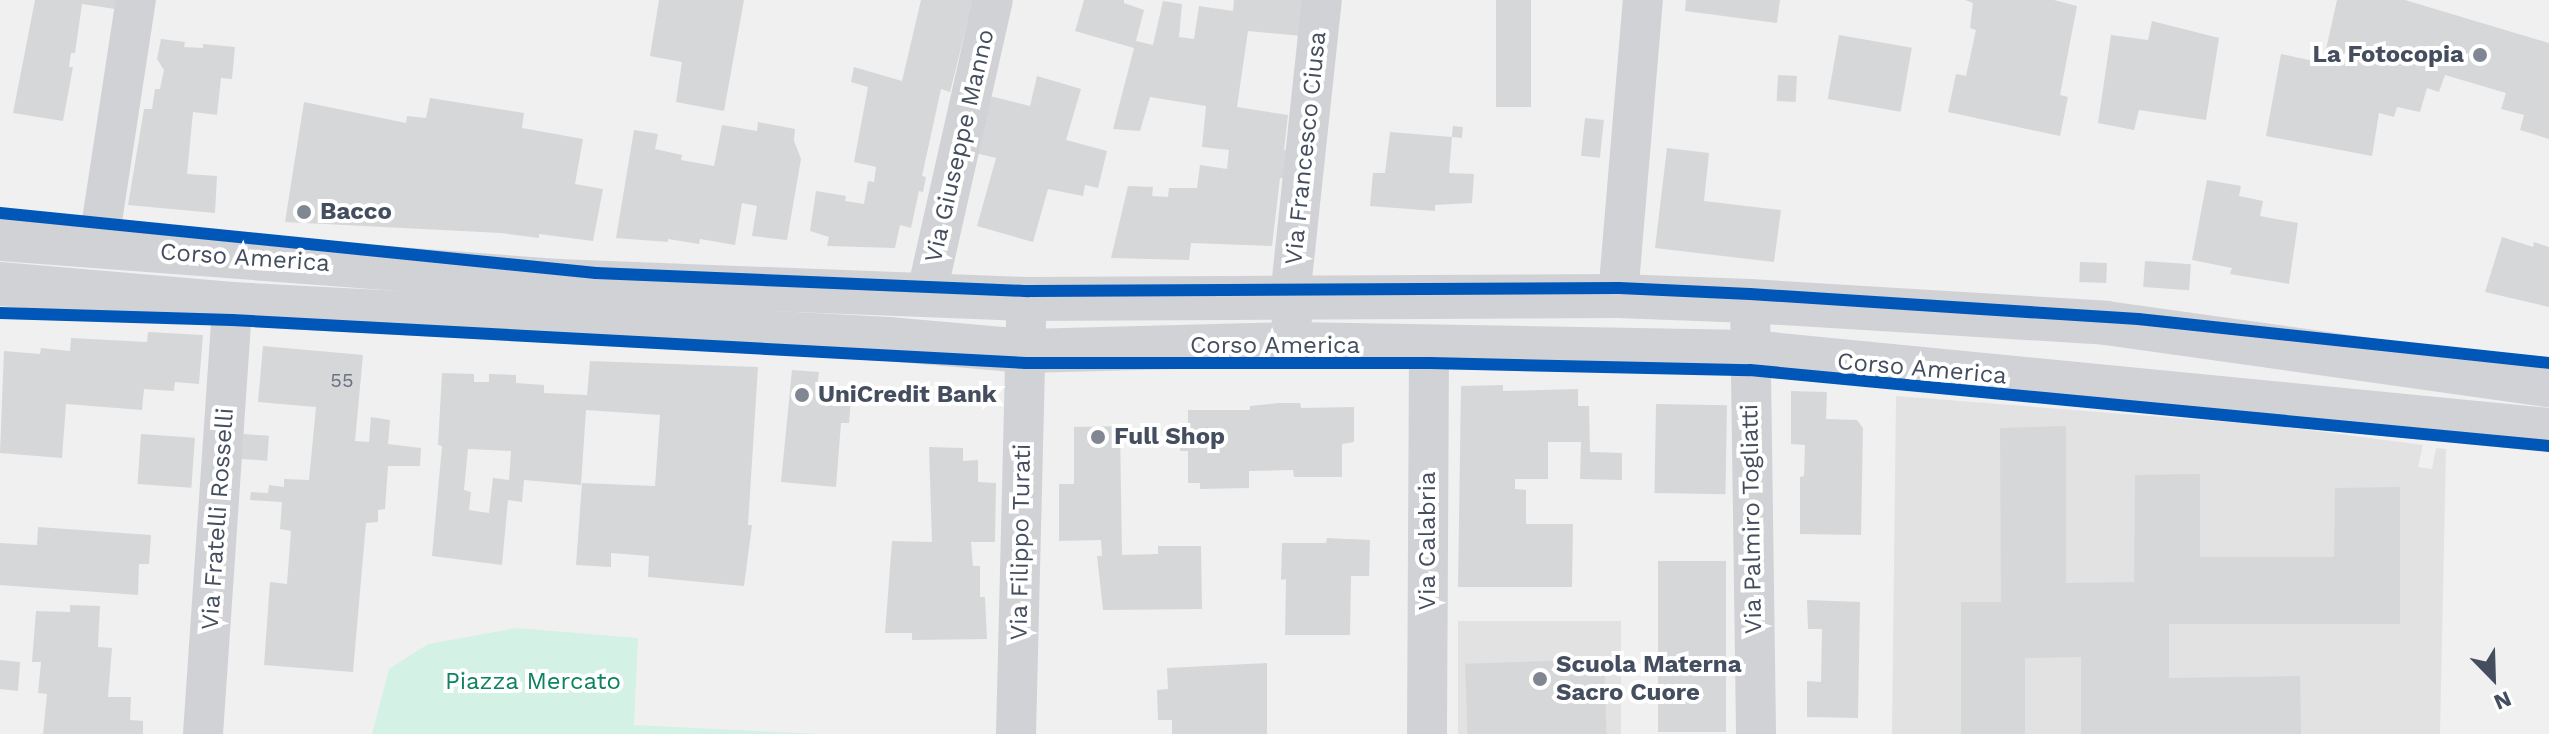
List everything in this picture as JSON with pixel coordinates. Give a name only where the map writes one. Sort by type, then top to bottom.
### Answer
[{"type":"street","points":[[98,247],[136,0]]},
{"type":"street","name":"Via Giuseppe Manno","points":[[927,292],[993,0]]},
{"type":"street","name":"Via Francesco Ciusa","points":[[1293,344],[1290,296],[1322,0]]},
{"type":"street","points":[[1618,296],[1643,0]]},
{"type":"street","name":"Corso America","points":[[0,239],[558,281],[927,292],[1027,299],[1618,296],[1750,301],[2106,323],[2549,385]]},
{"type":"street","name":"Corso America","points":[[0,284],[232,304],[888,339],[1026,351],[1293,344],[1750,352],[2549,430]]},
{"type":"street","name":"Via Filippo Turati","points":[[1016,734],[1027,299]]},
{"type":"street","name":"Via Palmiro Togliatti","points":[[1750,301],[1756,734]]},
{"type":"street","name":"Via Fratelli Rosselli","points":[[203,734],[232,304]]},
{"type":"street","name":"Via Calabria","points":[[1427,734],[1429,347]]},
{"type":"shaded area","points":[[1896,396],[2278,426],[2423,445],[2418,467],[2432,469],[2436,448],[2446,449],[2440,734],[1892,734]]},
{"type":"shaded area","name":"Scuola Materna Sacro Cuore","points":[[1458,621],[1621,621],[1621,734],[1458,734]]},
{"type":"green space","name":"Piazza Mercato","points":[[517,628],[638,638],[634,725],[822,734],[372,734],[389,669],[428,644]]},
{"type":"building","points":[[35,0],[116,0],[115,9],[82,4],[75,53],[71,53],[69,67],[73,67],[63,121],[13,113]]},
{"type":"building","points":[[659,0],[744,0],[724,111],[676,102],[682,62],[650,56]]},
{"type":"building","points":[[921,0],[973,0],[950,92],[941,89],[922,176],[926,177],[923,192],[919,191],[911,228],[900,225],[895,248],[827,246],[829,237],[810,231],[816,191],[846,196],[845,201],[864,204],[868,181],[874,182],[876,167],[854,162],[868,87],[851,82],[854,67],[902,81]]},
{"type":"building","points":[[1084,0],[1124,0],[1124,3],[1144,10],[1136,41],[1153,45],[1163,1],[1182,4],[1179,37],[1194,39],[1199,6],[1233,11],[1234,0],[1307,0],[1303,36],[1248,31],[1237,107],[1288,115],[1284,150],[1290,151],[1287,179],[1280,178],[1272,246],[1191,243],[1189,260],[1111,258],[1128,186],[1153,187],[1152,196],[1168,197],[1169,188],[1197,188],[1200,165],[1227,169],[1229,150],[1202,147],[1206,106],[1150,97],[1140,131],[1113,129],[1134,48],[1075,31]]},
{"type":"building","points":[[1496,0],[1531,0],[1531,107],[1496,107]]},
{"type":"building","points":[[1686,0],[1780,0],[1777,23],[1685,11]]},
{"type":"building","points":[[1965,0],[2054,0],[2077,6],[2060,95],[2068,97],[2060,136],[1948,112],[1956,74],[1966,76],[1976,30],[1970,28],[1973,3]]},
{"type":"building","points":[[2337,0],[2405,0],[2549,43],[2549,139],[2520,130],[2524,115],[2501,109],[2506,93],[2445,75],[2439,92],[2427,88],[2420,112],[2397,107],[2394,117],[2379,113],[2372,156],[2266,136],[2281,54],[2323,63]]},
{"type":"building","points":[[2152,21],[2219,38],[2206,120],[2139,110],[2134,130],[2098,123],[2111,35],[2148,40]]},
{"type":"building","points":[[1839,35],[1912,48],[1901,112],[1828,99]]},
{"type":"building","points":[[161,39],[185,42],[184,47],[203,48],[203,44],[235,47],[232,79],[221,78],[217,115],[193,112],[187,174],[217,176],[215,213],[128,205],[144,109],[152,109],[155,89],[160,89],[164,70],[157,59]]},
{"type":"building","points":[[1778,75],[1797,76],[1796,102],[1777,101]]},
{"type":"building","points":[[1037,76],[1081,89],[1066,140],[1107,151],[1098,188],[1085,185],[1083,196],[1048,189],[1033,242],[977,226],[996,158],[975,153],[990,96],[1030,106]]},
{"type":"building","points":[[430,98],[524,113],[522,128],[583,139],[575,184],[603,189],[593,241],[539,234],[539,238],[501,233],[285,222],[304,102],[406,123],[407,116],[426,118]]},
{"type":"building","points":[[1585,118],[1604,120],[1600,158],[1581,156]]},
{"type":"building","points":[[758,122],[795,129],[794,141],[801,159],[787,240],[752,236],[757,206],[742,203],[735,245],[700,239],[699,244],[668,239],[668,242],[616,238],[634,130],[658,134],[655,149],[682,155],[681,160],[714,166],[722,125],[757,131]]},
{"type":"building","points":[[1453,126],[1463,127],[1462,138],[1452,137]]},
{"type":"building","points":[[1390,132],[1452,137],[1449,173],[1474,174],[1472,203],[1435,205],[1435,211],[1370,206],[1373,173],[1385,173]]},
{"type":"building","points":[[1667,148],[1709,153],[1704,201],[1781,210],[1774,262],[1655,248]]},
{"type":"building","points":[[2207,180],[2241,186],[2239,196],[2263,201],[2260,216],[2298,223],[2289,284],[2230,274],[2232,268],[2192,260]]},
{"type":"building","points":[[2502,237],[2533,247],[2534,242],[2549,247],[2549,307],[2485,292]]},
{"type":"building","points":[[2145,261],[2191,264],[2189,290],[2143,287]]},
{"type":"building","points":[[2080,262],[2107,263],[2106,283],[2079,282]]},
{"type":"building","points":[[148,332],[203,335],[199,384],[175,382],[174,391],[144,389],[142,410],[66,404],[62,458],[0,453],[4,351],[40,354],[41,348],[70,351],[71,338],[147,342]]},
{"type":"building","points":[[263,346],[363,355],[355,441],[369,442],[371,417],[390,420],[388,444],[421,448],[420,466],[388,466],[385,509],[378,510],[378,522],[366,523],[353,672],[264,665],[270,582],[287,584],[291,531],[280,529],[282,502],[250,500],[251,492],[268,493],[269,485],[284,487],[284,479],[309,480],[316,407],[258,402]]},
{"type":"building","points":[[590,361],[758,367],[748,525],[752,525],[744,586],[648,577],[649,556],[611,553],[611,567],[576,565],[582,483],[655,486],[660,415],[586,410],[581,485],[524,480],[522,502],[508,500],[502,565],[432,556],[442,446],[438,445],[442,373],[474,374],[474,382],[489,382],[489,374],[516,375],[516,383],[544,385],[544,393],[587,395]],"holes":[[[468,449],[511,451],[509,480],[493,478],[489,513],[469,510],[471,492],[464,490]]]},
{"type":"building","points":[[792,370],[819,372],[816,396],[851,399],[849,423],[841,423],[836,487],[781,482]]},
{"type":"building","points":[[1503,385],[1503,391],[1578,389],[1578,406],[1589,406],[1590,452],[1622,453],[1622,480],[1580,479],[1581,442],[1548,442],[1548,479],[1515,479],[1515,489],[1526,490],[1526,524],[1573,524],[1572,587],[1458,587],[1461,386]]},
{"type":"building","points":[[1791,391],[1827,392],[1826,419],[1857,420],[1863,428],[1861,535],[1800,534],[1800,477],[1804,476],[1805,445],[1791,444]]},
{"type":"building","points":[[1300,403],[1301,408],[1354,407],[1354,442],[1342,444],[1342,477],[1294,477],[1293,470],[1249,471],[1249,488],[1200,489],[1200,483],[1188,483],[1188,451],[1180,451],[1180,437],[1188,437],[1188,410],[1250,410],[1250,406]]},
{"type":"building","points":[[1656,404],[1727,405],[1725,494],[1654,493]]},
{"type":"building","points":[[1120,426],[1122,555],[1158,554],[1158,546],[1201,546],[1202,609],[1103,610],[1097,556],[1102,556],[1101,540],[1059,541],[1059,484],[1074,484],[1074,427]]},
{"type":"building","points":[[2066,426],[2066,583],[2134,582],[2135,475],[2200,474],[2200,557],[2334,557],[2335,488],[2400,487],[2400,624],[2169,624],[2169,678],[2300,676],[2301,734],[2081,734],[2081,657],[2025,658],[2025,734],[1961,734],[1961,602],[2001,602],[2000,428]]},
{"type":"building","points":[[141,434],[195,438],[191,488],[138,484]]},
{"type":"building","points":[[243,434],[269,436],[267,461],[241,459]]},
{"type":"building","points":[[929,447],[963,448],[963,461],[978,460],[978,482],[996,483],[995,542],[971,542],[973,566],[980,566],[980,597],[985,597],[987,639],[912,640],[912,633],[885,633],[892,541],[932,542]]},
{"type":"building","points":[[38,527],[151,535],[149,564],[139,564],[138,595],[0,585],[0,543],[37,545]]},
{"type":"building","points":[[1327,538],[1370,540],[1369,576],[1351,576],[1350,635],[1285,635],[1286,579],[1281,580],[1282,543],[1326,543]]},
{"type":"building","points":[[1658,561],[1726,561],[1726,732],[1658,732]]},
{"type":"building","points":[[1807,600],[1860,602],[1858,718],[1807,717],[1807,681],[1821,682],[1822,629],[1808,629]]},
{"type":"building","points":[[70,605],[100,606],[98,647],[112,648],[108,697],[131,697],[130,720],[143,721],[143,734],[43,734],[47,694],[38,693],[41,662],[32,662],[36,611],[70,612]]},
{"type":"building","points":[[1604,659],[1607,734],[1468,734],[1465,664]]},
{"type":"building","points":[[0,660],[20,662],[18,691],[0,689]]},
{"type":"building","points":[[1267,663],[1267,734],[1172,734],[1172,720],[1158,720],[1157,690],[1168,689],[1167,668]]},
{"type":"cycle path","points":[[0,213],[596,273],[1029,291],[1619,288],[1750,294],[2138,319],[2549,363]]},
{"type":"cycle path","points":[[0,313],[232,320],[1026,363],[1430,363],[1750,370],[2549,446]]},
{"type":"place","name":"La Fotocopia","points":[[2480,55]]},
{"type":"place","name":"Bacco","points":[[304,212]]},
{"type":"place","name":"UniCredit Bank","points":[[802,395]]},
{"type":"place","name":"Full Shop","points":[[1098,437]]},
{"type":"place","name":"Scuola Materna Sacro Cuore","points":[[1540,679]]}]
